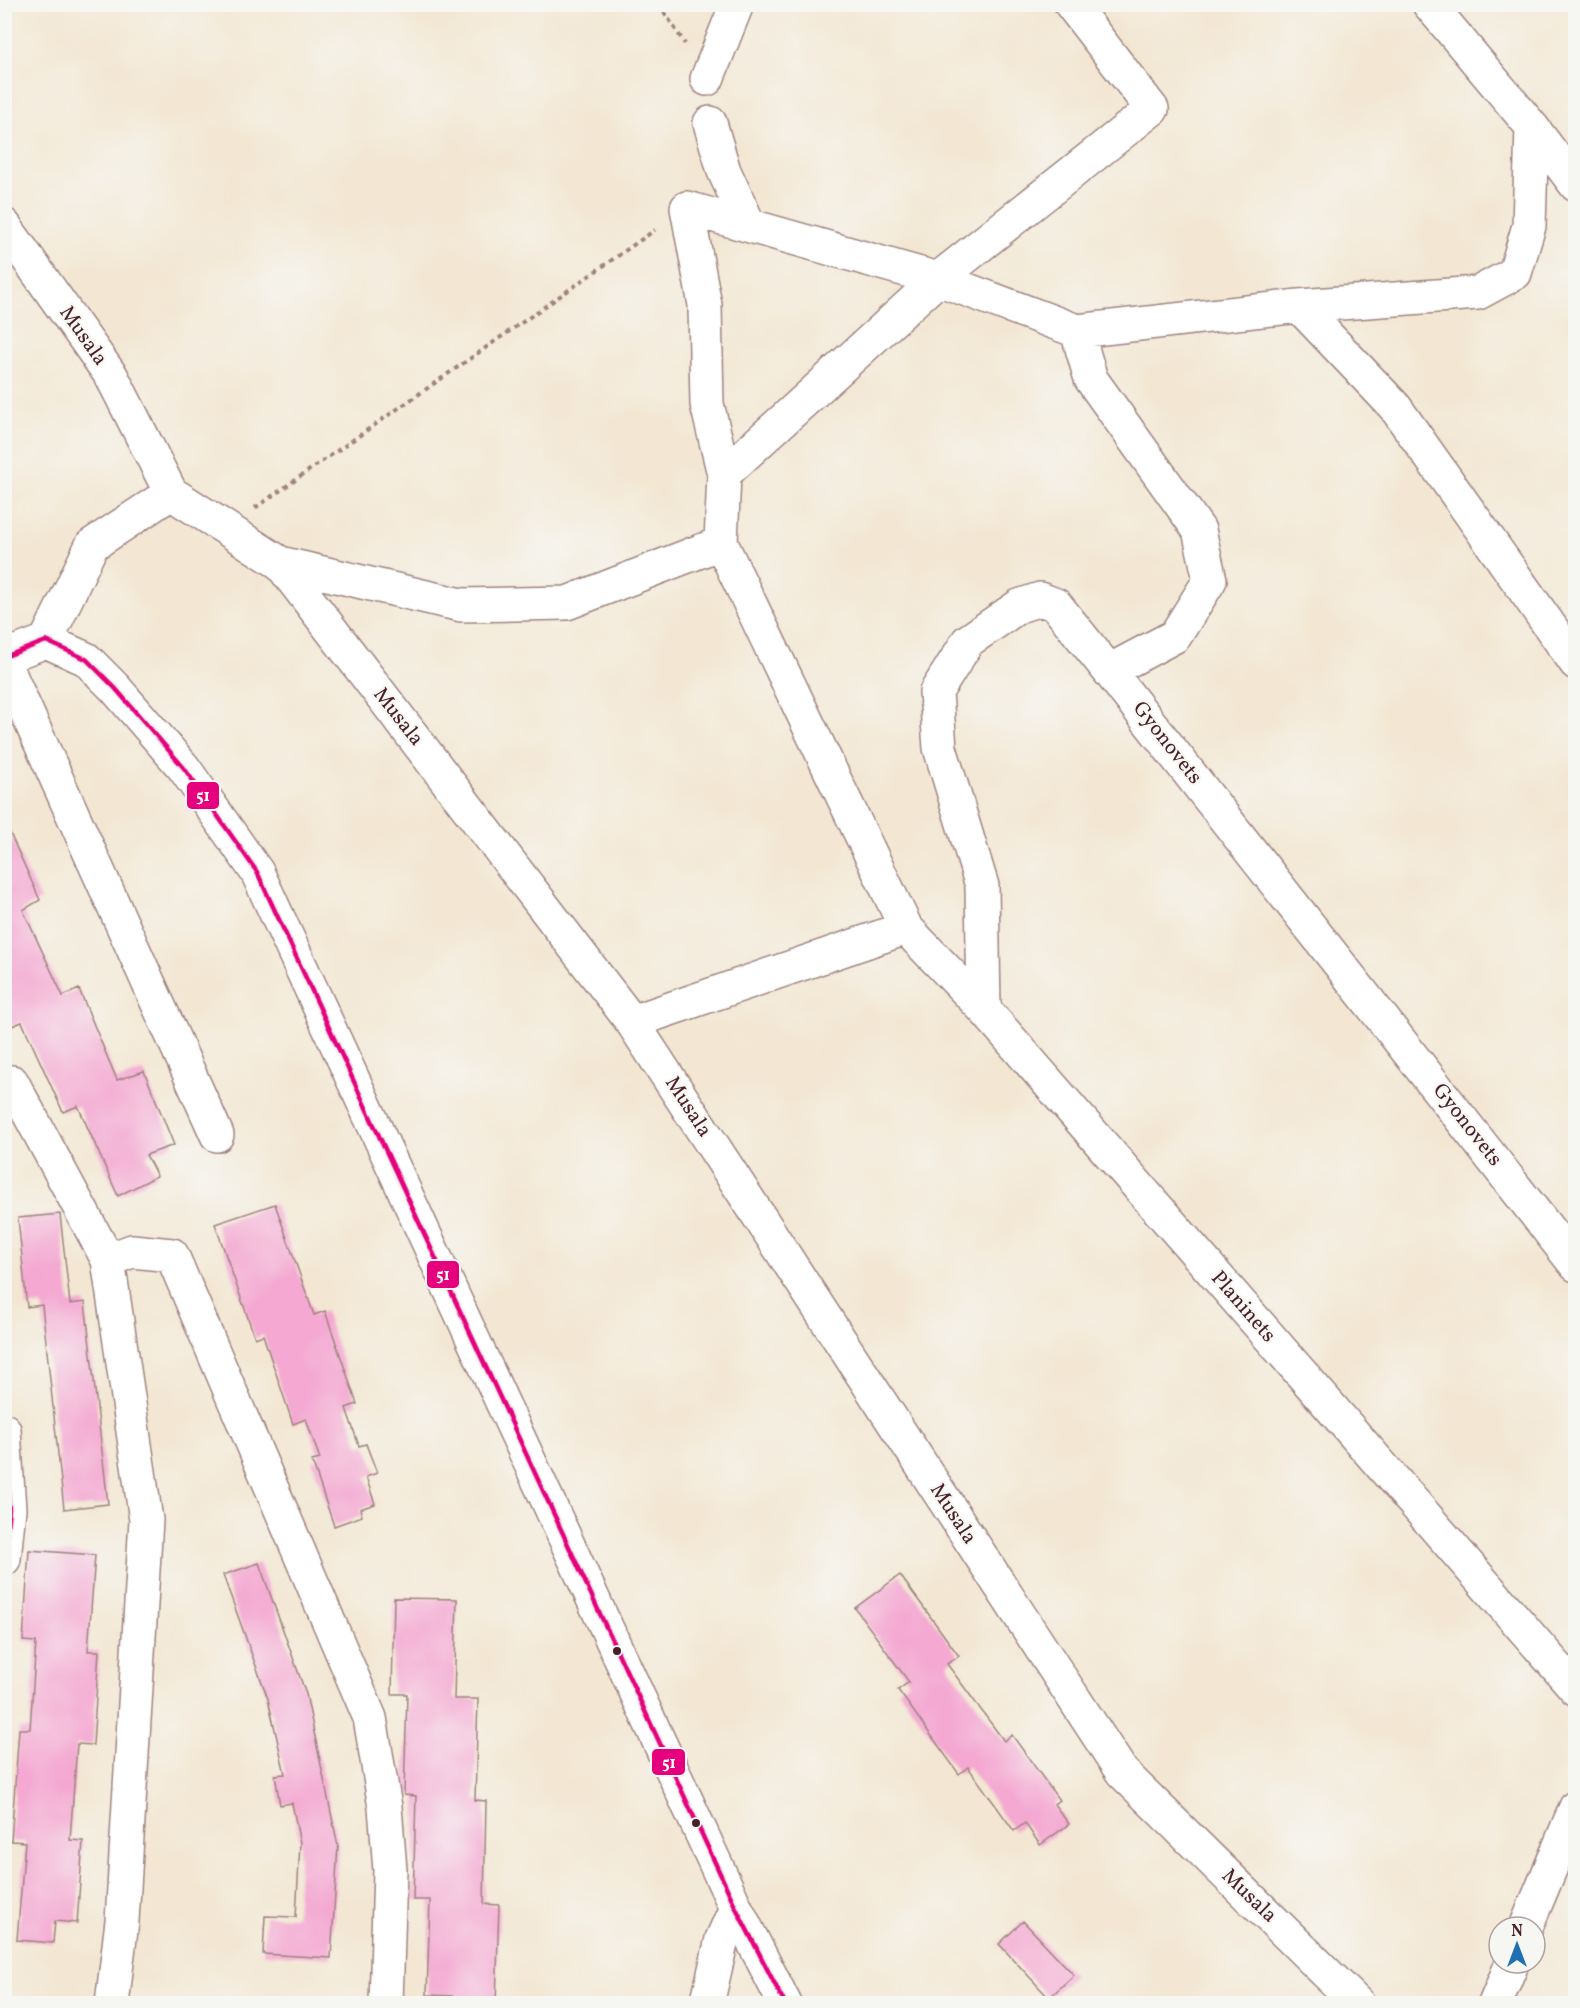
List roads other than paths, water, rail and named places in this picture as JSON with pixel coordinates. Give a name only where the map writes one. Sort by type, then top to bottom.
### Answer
[{"type":"street","points":[[707,79],[737,4]]},
{"type":"street","points":[[724,474],[938,279],[1152,109],[1071,4]]},
{"type":"street","points":[[1429,4],[1532,128],[1575,185]]},
{"type":"street","points":[[710,123],[724,171],[749,225]]},
{"type":"street","points":[[280,563],[461,604],[567,603],[721,543],[724,474],[707,404],[705,305],[687,208],[938,279],[1077,331],[1299,306],[1478,293],[1515,273],[1529,226],[1532,128]]},
{"type":"street","name":"Musala","points":[[4,225],[112,377],[171,493],[280,563],[632,1022],[1122,1772],[1359,2004]]},
{"type":"street","points":[[1299,306],[1395,407],[1575,663]]},
{"type":"street","points":[[1077,331],[1091,379],[1199,530],[1210,580],[1175,636],[1109,671]]},
{"type":"street","points":[[4,657],[46,641],[92,545],[171,493]]},
{"type":"street","name":"Planinets","points":[[721,543],[906,928],[984,1009],[1575,1689]]},
{"type":"street","name":"Gyonovets","points":[[984,1009],[982,886],[940,748],[936,692],[968,641],[1019,606],[1040,599],[1056,605],[1575,1265]]},
{"type":"street","points":[[46,641],[86,659],[116,688],[184,768],[257,872],[736,1908],[785,2004]]},
{"type":"street","points":[[4,662],[217,1135]]},
{"type":"street","points":[[632,1022],[906,928]]},
{"type":"street","points":[[12,1082],[108,1260],[146,1520],[122,1922],[112,2004]]},
{"type":"street","points":[[108,1260],[132,1251],[172,1255],[370,1718],[385,1807],[390,1870],[386,2004]]},
{"type":"street","points":[[4,1430],[9,1509],[4,1559]]},
{"type":"street","points":[[1531,1915],[1575,1807]]},
{"type":"street","points":[[707,2004],[722,1939],[736,1908]]},
{"type":"street","points":[[1495,2004],[1507,1975]]}]
